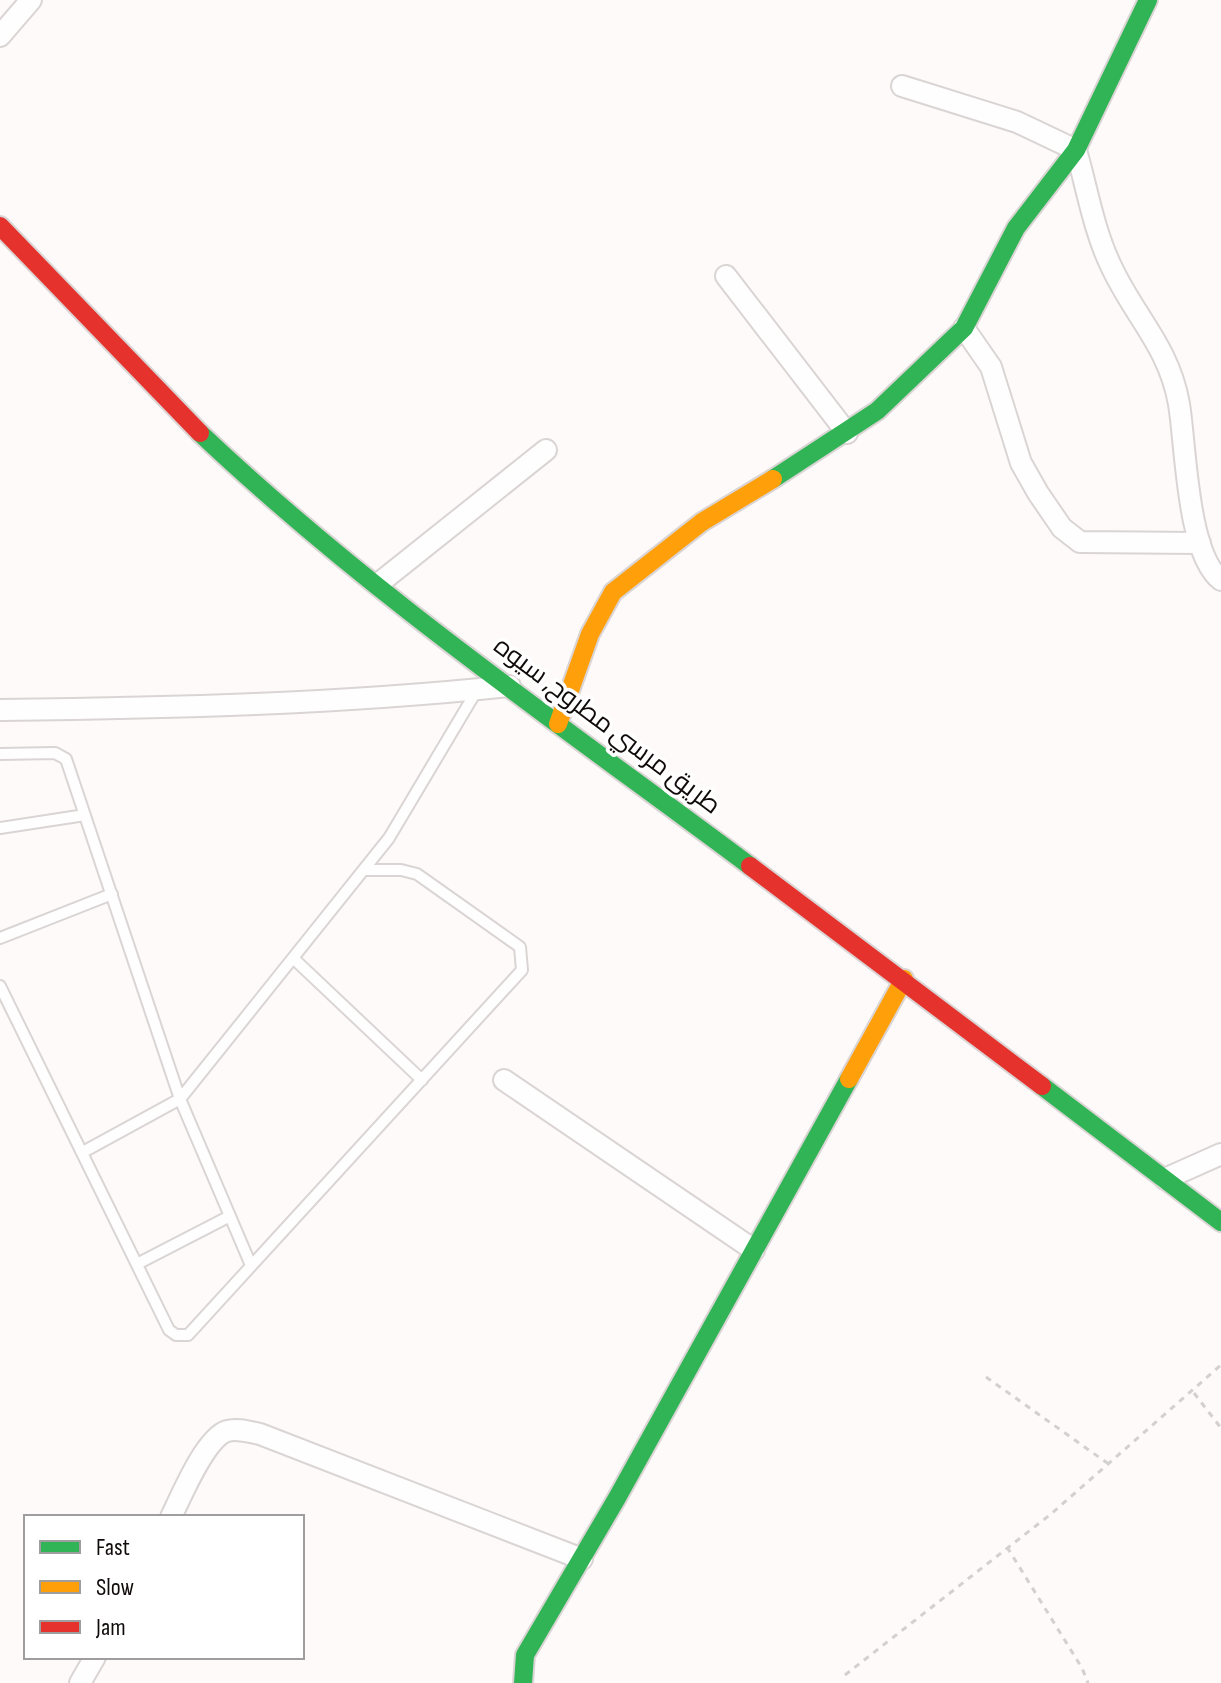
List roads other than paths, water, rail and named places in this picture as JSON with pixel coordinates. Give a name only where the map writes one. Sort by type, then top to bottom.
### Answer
[{"type":"street","points":[[0,36],[31,0]]},
{"type":"street","points":[[558,724],[590,634],[613,592],[702,522],[847,433],[877,411],[964,328],[1016,228],[1076,150],[1148,0]]},
{"type":"street","points":[[902,86],[1017,122],[1076,150],[1109,261],[1165,353],[1173,381],[1200,543],[1206,562],[1221,580]]},
{"type":"street","name":"طريق مرسي مطروح, سيوه","points":[[0,226],[181,415],[235,466],[378,584],[558,724],[904,979],[1221,1222]]},
{"type":"street","points":[[726,276],[847,433]]},
{"type":"street","points":[[964,328],[991,367],[1021,463],[1038,493],[1071,537],[1080,542],[1200,543]]},
{"type":"street","points":[[378,584],[546,450]]},
{"type":"street","points":[[0,710],[210,708],[510,686]]},
{"type":"street","points":[[523,1683],[521,1672],[525,1655],[582,1559],[904,979]]},
{"type":"street","points":[[504,1080],[754,1250]]},
{"type":"street","points":[[1165,1179],[1221,1154]]},
{"type":"street","points":[[172,1515],[213,1442],[225,1431],[238,1431],[260,1434],[582,1559]]},
{"type":"street","points":[[80,1683],[94,1659]]},
{"type":"lane","points":[[83,1152],[180,1099],[389,838],[477,690]]},
{"type":"lane","points":[[0,754],[64,755],[180,1099],[250,1263]]},
{"type":"lane","points":[[0,828],[85,815]]},
{"type":"lane","points":[[0,986],[169,1330],[181,1336],[188,1335],[250,1263],[522,970],[520,947],[417,874],[401,870],[365,870]]},
{"type":"lane","points":[[0,938],[112,894]]},
{"type":"lane","points":[[293,958],[422,1080]]},
{"type":"lane","points":[[137,1264],[230,1216]]}]
